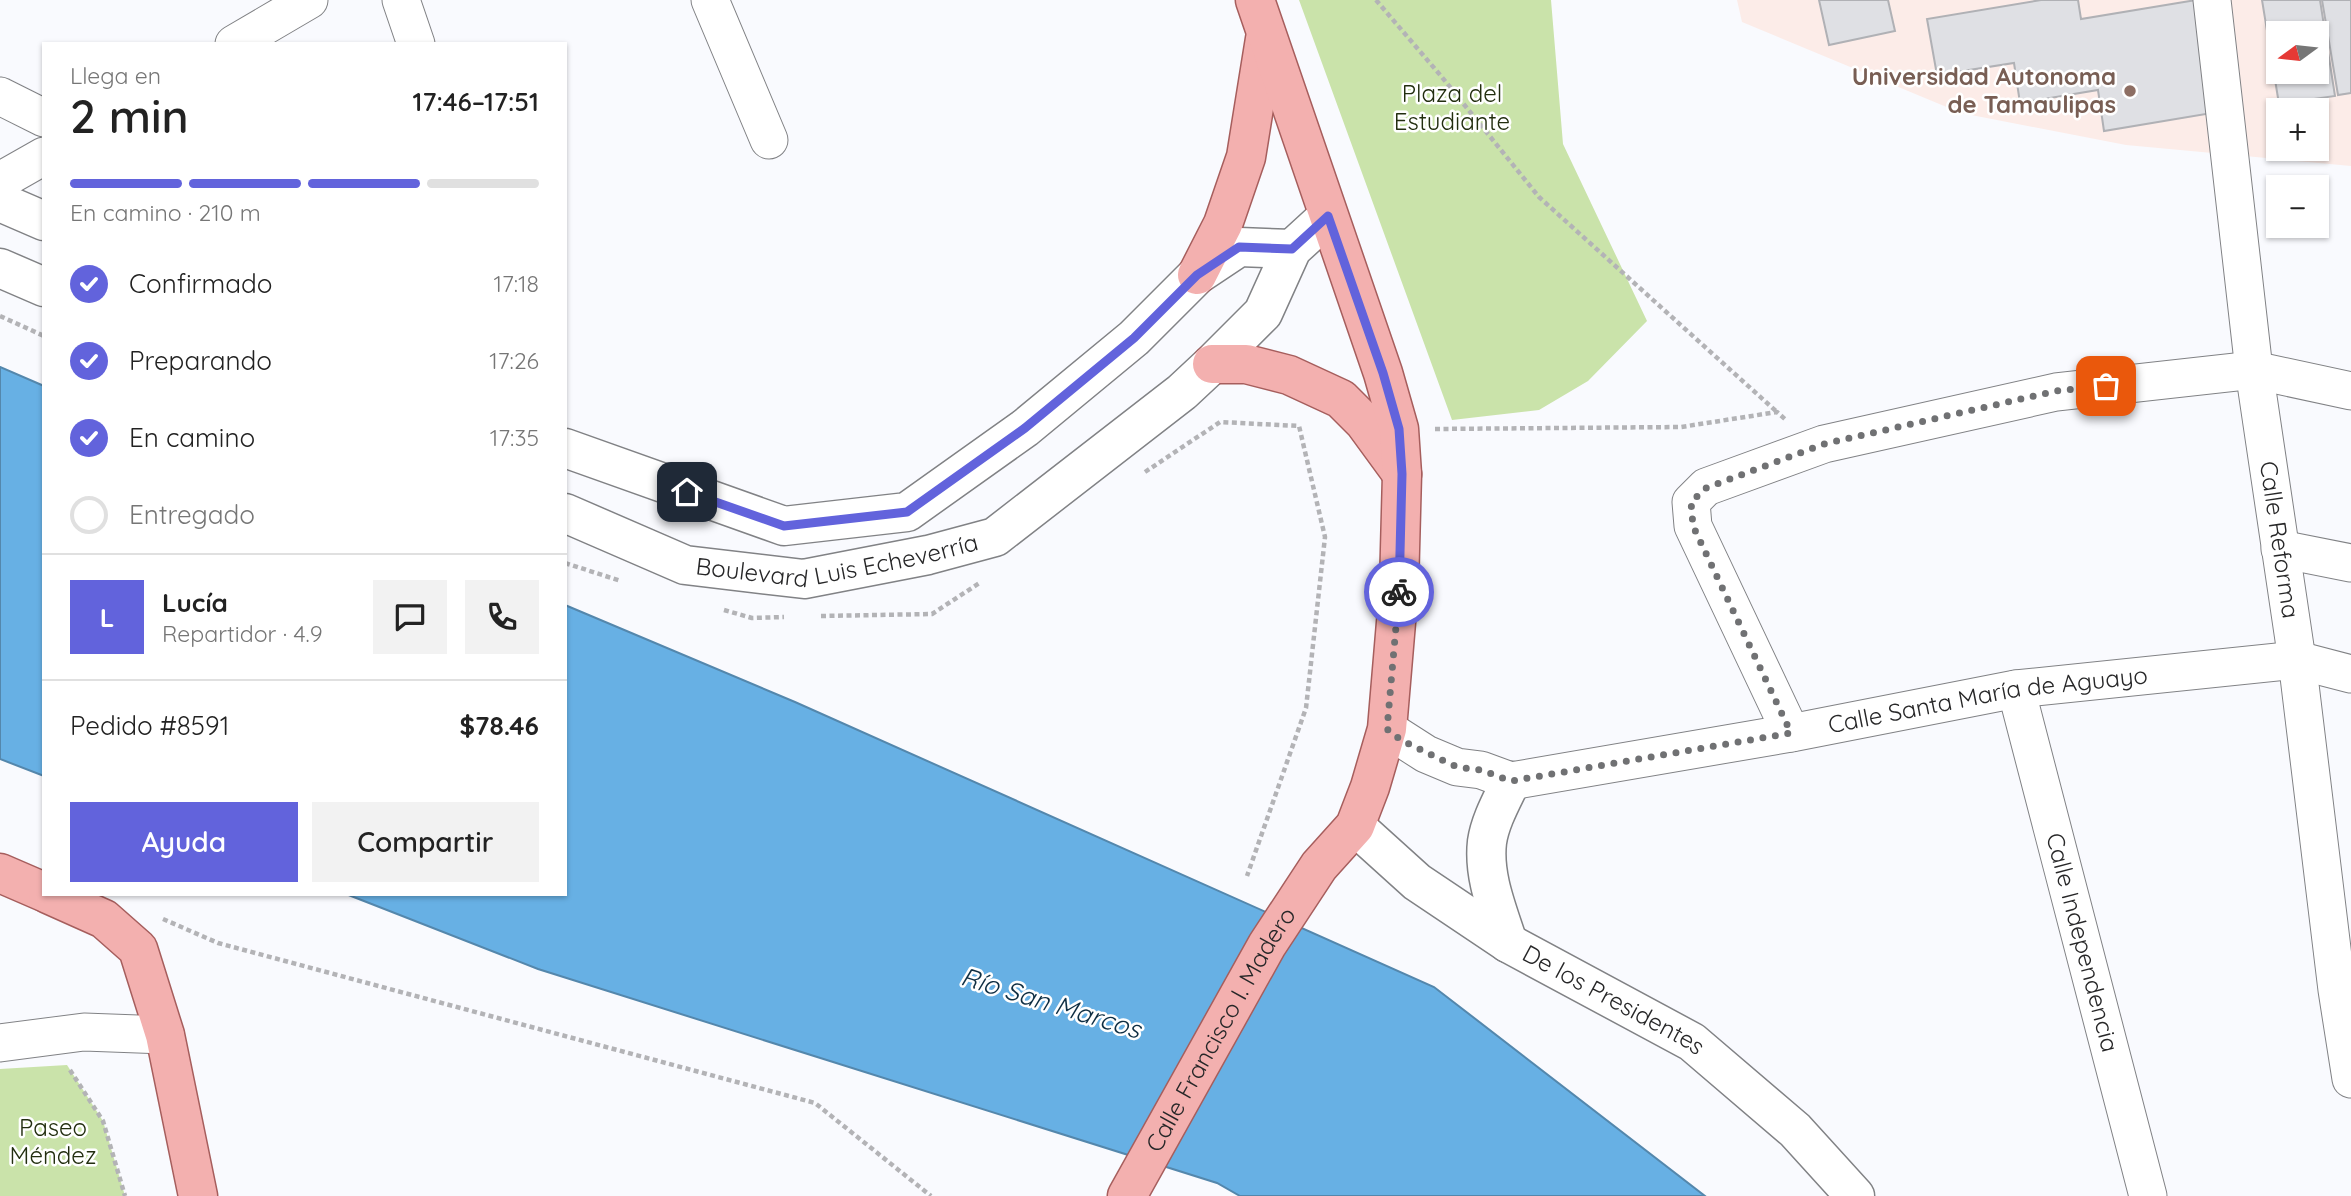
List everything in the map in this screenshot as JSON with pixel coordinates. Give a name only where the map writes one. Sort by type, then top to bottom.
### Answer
[{"type":"main road","points":[[1261,17],[1383,373],[1399,429],[1402,474],[1399,587],[1387,729],[1355,826]]},
{"type":"main road","points":[[1197,275],[1223,223],[1246,157],[1261,17]]},
{"type":"main road","points":[[0,201],[42,220]]},
{"type":"main road","name":"Boulevard Luis Echeverría","points":[[567,514],[685,565],[804,579],[928,555],[995,537],[1182,392],[1212,364],[1264,313],[1292,249],[1328,216]]},
{"type":"main road","name":"Boulevard Luis Echeverría","points":[[567,450],[784,526],[907,512],[1025,428],[1134,338],[1197,275],[1239,247],[1292,249]]},
{"type":"main road","points":[[0,268],[42,286]]},
{"type":"main road","points":[[1212,364],[1246,364],[1289,375],[1341,399],[1364,422],[1402,474]]},
{"type":"main road","points":[[1508,943],[1487,874],[1487,841],[1496,811],[1511,781]]},
{"type":"main road","name":"Calle Francisco I. Madero","points":[[1127,1196],[1267,945],[1319,866],[1355,826]]},
{"type":"main road","name":"De los Presidentes","points":[[1355,826],[1417,882],[1508,943],[1692,1042],[1795,1130],[1855,1196]]},
{"type":"main road","points":[[0,873],[42,891]]},
{"type":"main road","points":[[53,896],[104,919],[138,949],[165,1035],[198,1196]]},
{"type":"street","points":[[237,42],[309,0]]},
{"type":"street","points":[[401,0],[415,42]]},
{"type":"street","points":[[710,0],[769,140]]},
{"type":"street","name":"Calle Reforma","points":[[2212,0],[2255,370],[2341,952],[2351,1079]]},
{"type":"street","points":[[0,96],[42,117]]},
{"type":"street","points":[[0,181],[42,157]]},
{"type":"street","points":[[1791,733],[1693,526],[1691,502],[1706,488],[1815,447],[2056,391],[2255,370],[2351,391]]},
{"type":"street","points":[[2280,549],[2351,563]]},
{"type":"street","name":"Calle Santa María de Aguayo","points":[[1387,729],[1401,740],[1457,767],[1481,770],[1511,781],[1791,733],[2016,689],[2297,660],[2351,674]]},
{"type":"street","name":"Calle Independencia","points":[[2016,689],[2148,1196]]},
{"type":"street","points":[[0,1043],[84,1032],[165,1035]]},
{"type":"path","points":[[1376,0],[1539,197],[1815,447]]},
{"type":"path","points":[[0,316],[42,335]]},
{"type":"path","points":[[1399,429],[1681,427],[1777,412]]},
{"type":"path","points":[[1139,475],[1220,422],[1299,426],[1325,537],[1306,708],[1247,876]]},
{"type":"path","points":[[567,564],[633,585]]},
{"type":"path","points":[[821,616],[932,614],[989,576]]},
{"type":"path","points":[[712,607],[752,618],[793,617]]},
{"type":"path","points":[[157,916],[218,943],[816,1102],[931,1196]]},
{"type":"path","points":[[67,1065],[103,1121],[125,1196]]},
{"type":"shaded area","name":"Universidad Autonoma de Tamaulipas","points":[[1737,0],[2351,0],[2351,166],[2297,161],[2329,161],[2329,98],[2266,98],[2266,158],[2126,145],[1961,113],[1742,22]]},
{"type":"green space","name":"Plaza del Estudiante","points":[[1299,0],[1551,0],[1563,144],[1647,321],[1588,381],[1539,410],[1452,420]]},
{"type":"green space","name":"Paseo Méndez","points":[[67,1065],[103,1121],[125,1196],[0,1196],[0,1069]]},
{"type":"water","points":[[0,367],[42,385],[42,775],[0,759]]},
{"type":"water","name":"Río San Marcos","points":[[567,606],[795,702],[1434,987],[1705,1196],[1240,1196],[1217,1183],[538,969],[351,896],[567,896]]},
{"type":"building","points":[[1819,0],[1888,0],[1895,31],[1829,45]]},
{"type":"building","points":[[2041,0],[2078,0],[2081,19],[2196,0],[2218,112],[2104,131],[2098,90],[2020,103],[2014,63],[1937,75],[1927,19]]},
{"type":"building","points":[[2262,0],[2320,0],[2323,21],[2266,21],[2266,24]]},
{"type":"building","points":[[2322,0],[2351,0],[2351,93],[2338,95],[2329,42],[2329,21],[2326,21]]},
{"type":"building","points":[[2329,58],[2335,96],[2278,98],[2276,84],[2329,84]]},
{"type":"way so far","points":[[1399,592],[1387,729],[1426,754],[1457,767],[1481,770],[1511,781],[1791,733],[1693,526],[1691,502],[1706,488],[1824,444],[2056,391],[2106,386]]},
{"type":"place","name":"Universidad Autonoma de Tamaulipas","points":[[2130,91]]},
{"type":"route","points":[[687,492],[784,526],[907,512],[1025,428],[1134,338],[1197,275],[1239,247],[1292,249],[1328,216],[1383,373],[1399,429],[1402,474],[1399,592]]}]
